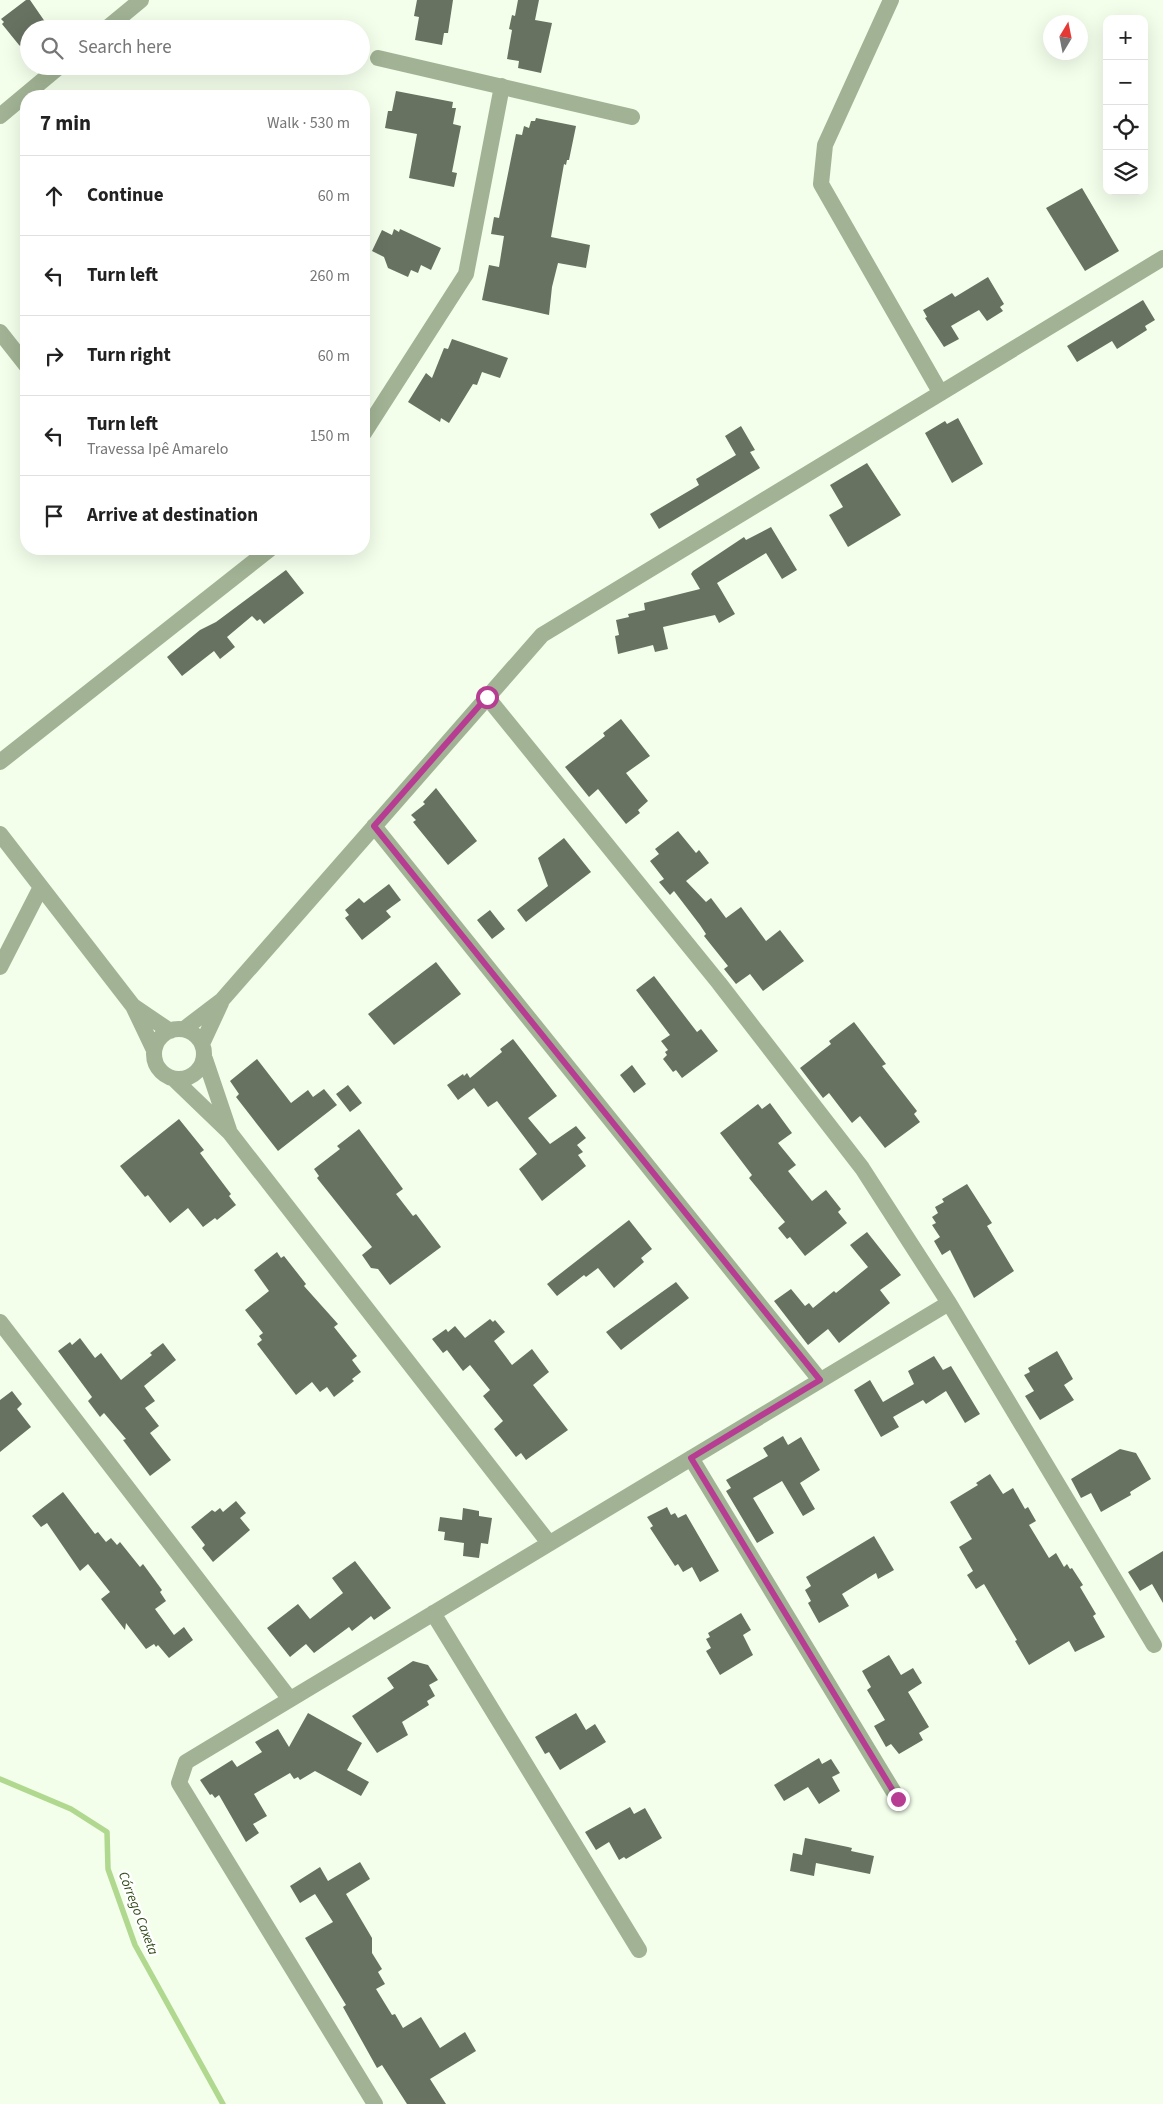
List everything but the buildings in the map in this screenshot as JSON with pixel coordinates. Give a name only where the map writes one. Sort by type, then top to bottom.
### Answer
[{"type":"street","points":[[117,20],[141,0]]},
{"type":"street","points":[[891,0],[825,145],[821,184],[940,392]]},
{"type":"street","points":[[378,58],[632,117]]},
{"type":"street","points":[[31,90],[49,75]]},
{"type":"street","points":[[370,424],[466,274],[502,86]]},
{"type":"street","points":[[0,116],[20,99]]},
{"type":"street","points":[[154,1050],[161,1036],[177,1030],[222,1000],[542,634],[1163,258]]},
{"type":"street","points":[[0,332],[20,357]]},
{"type":"street","points":[[0,762],[262,555]]},
{"type":"street","points":[[487,697],[719,983],[862,1168],[950,1303],[1154,1645]]},
{"type":"street","points":[[374,826],[820,1380]]},
{"type":"street","points":[[0,834],[133,1006],[154,1050],[158,1069],[175,1080],[230,1133],[549,1543]]},
{"type":"street","points":[[0,967],[41,887]]},
{"type":"street","points":[[175,1080],[187,1079],[194,1075],[222,1000]]},
{"type":"street","points":[[133,1006],[177,1030],[192,1032],[203,1051],[230,1133]]},
{"type":"street","points":[[375,2104],[179,1783],[186,1762],[289,1698],[950,1303]]},
{"type":"street","points":[[0,1322],[289,1698]]},
{"type":"street","points":[[691,1458],[898,1799]]},
{"type":"street","points":[[433,1613],[639,1950]]},
{"type":"waterway","name":"Córrego Caxeta","points":[[0,1779],[71,1809],[107,1832],[108,1869],[135,1945],[223,2104]]},
{"type":"route","points":[[487,697],[374,826],[820,1380],[691,1458],[898,1799]]}]
